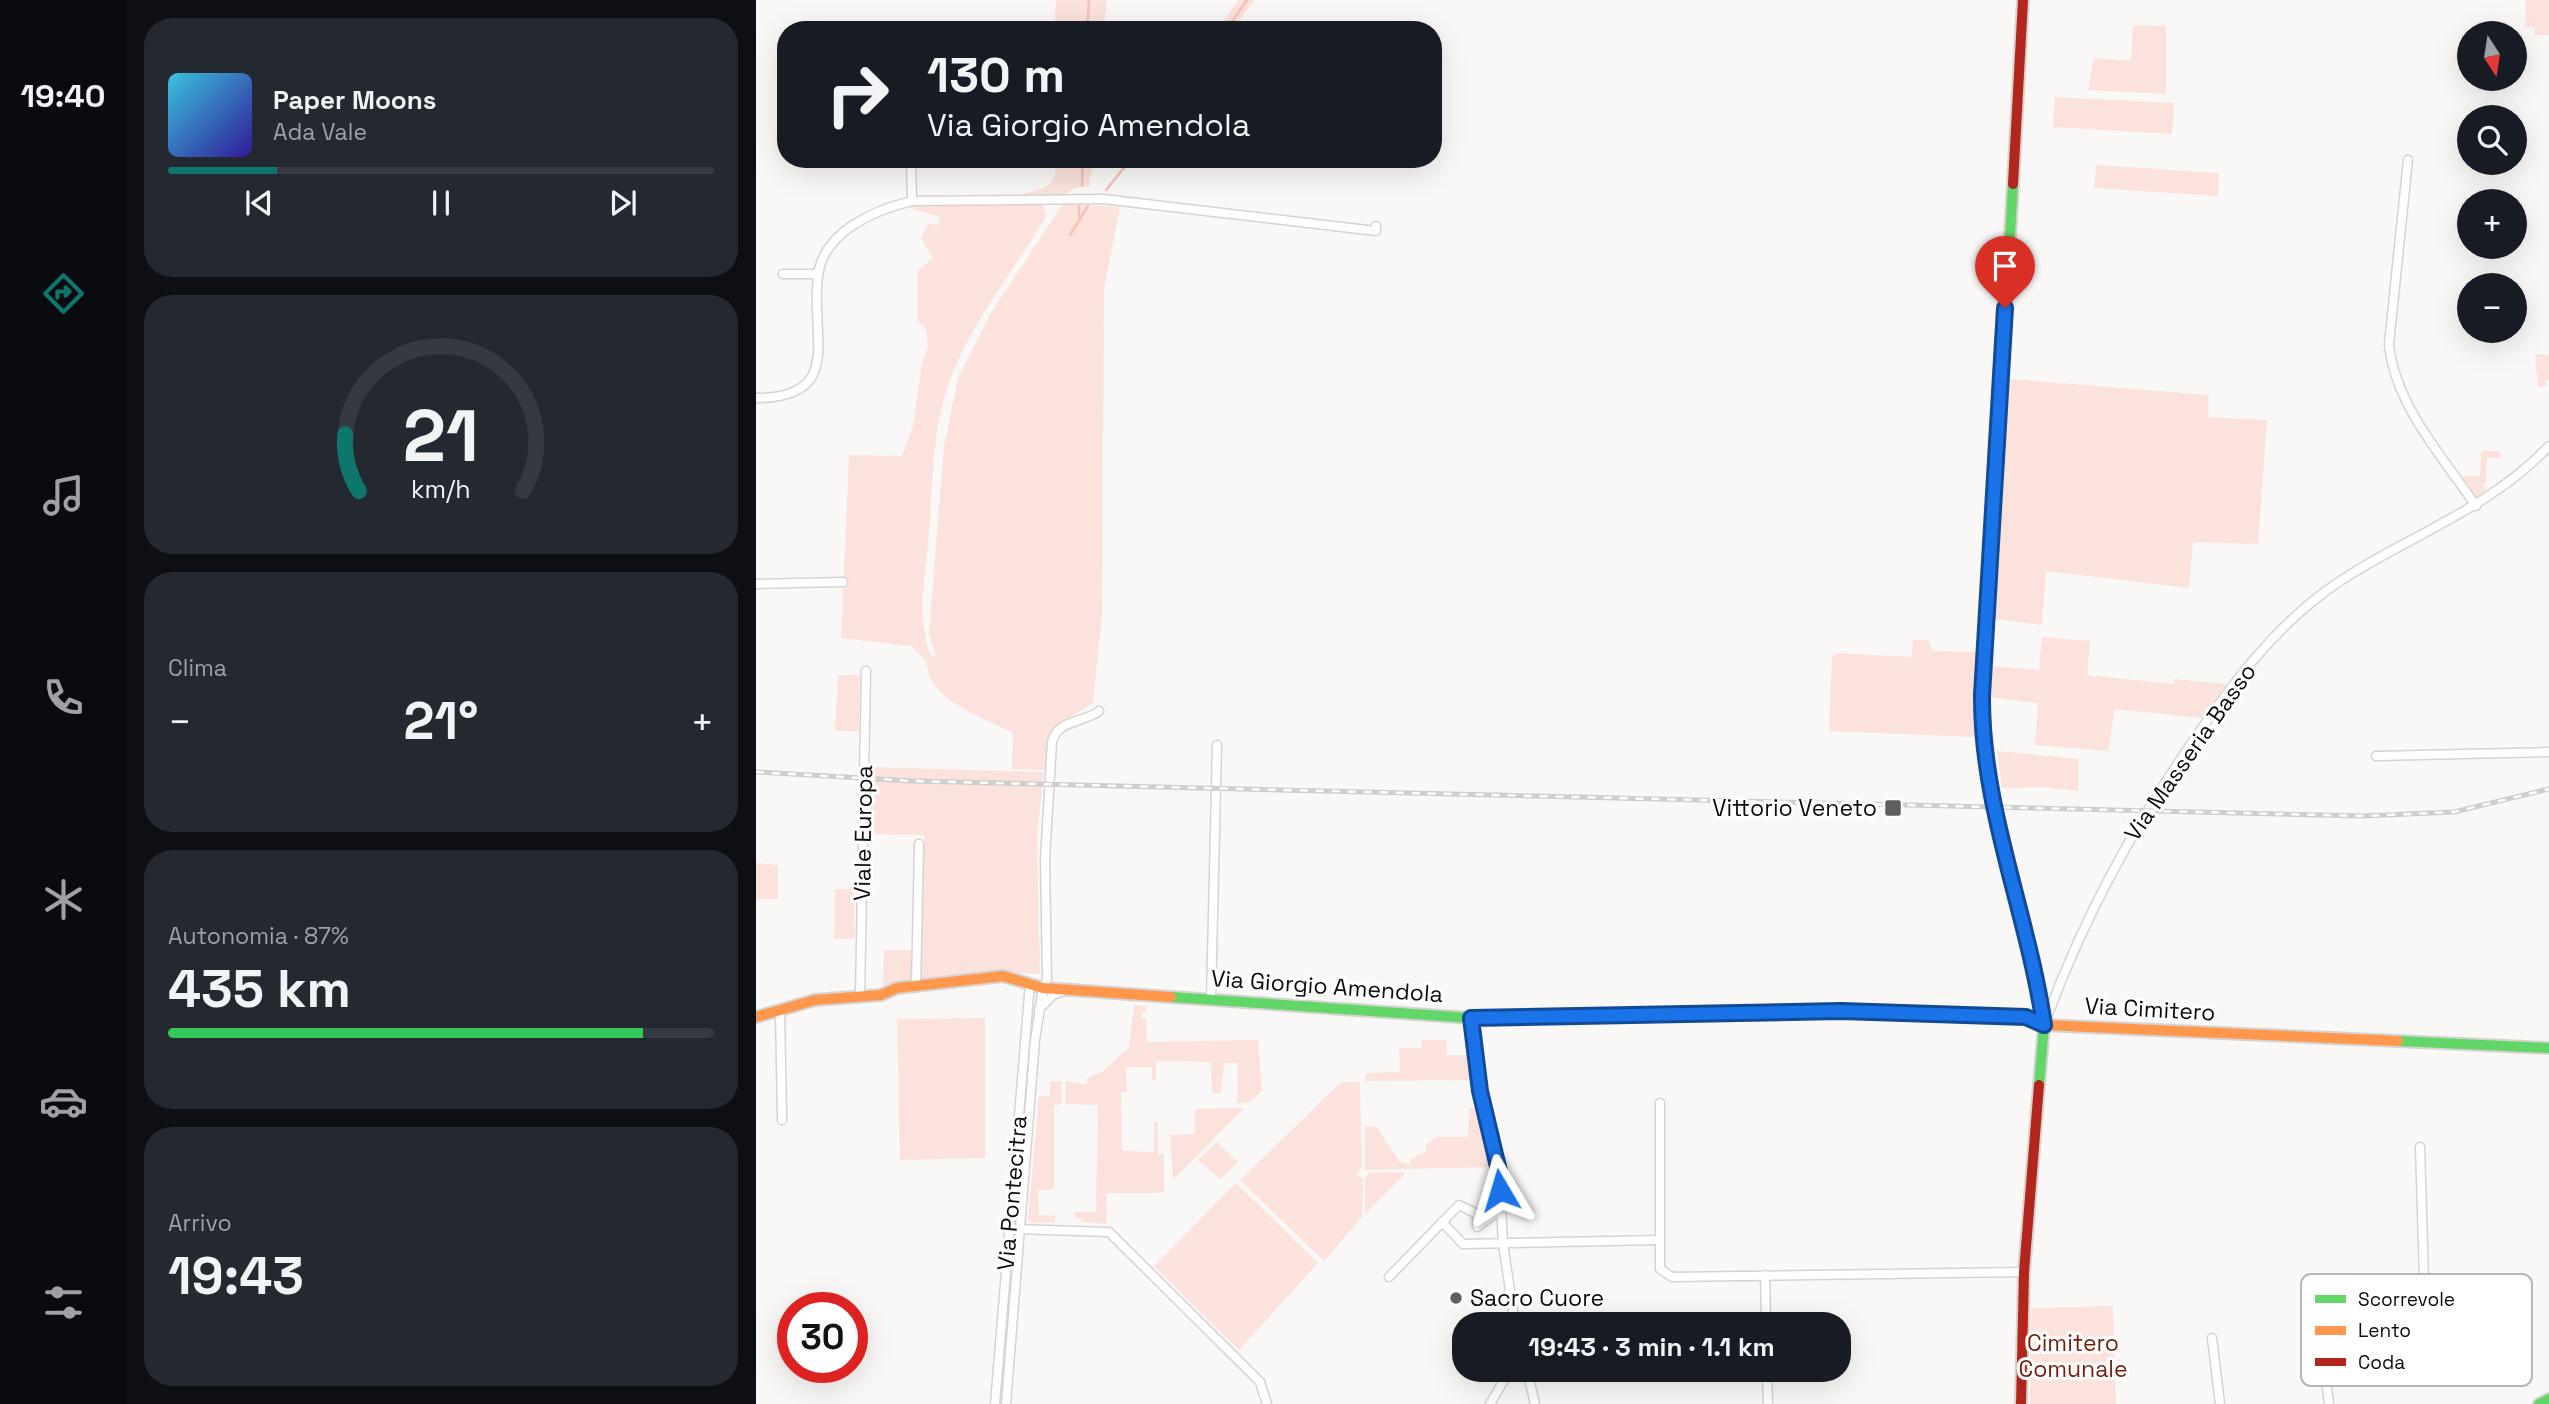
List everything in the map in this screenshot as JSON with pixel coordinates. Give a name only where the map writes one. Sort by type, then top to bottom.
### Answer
[{"type":"street","points":[[2021,1404],[2024,1272],[2044,1025],[2021,909],[1987,774],[1982,721],[2023,0]]},
{"type":"street","points":[[2408,160],[2389,344],[2391,365],[2398,387],[2476,506]]},
{"type":"street","points":[[911,168],[912,201]]},
{"type":"street","points":[[756,398],[795,394],[809,382],[818,361],[818,274],[828,249],[864,216],[912,201],[1103,199],[1376,231],[1376,226]]},
{"type":"street","points":[[783,274],[818,274]]},
{"type":"street","name":"Via Masseria Basso","points":[[2044,1025],[2069,956],[2107,877],[2174,767],[2242,671],[2300,611],[2326,592],[2476,506],[2515,480],[2549,446]]},
{"type":"street","points":[[756,584],[843,582]]},
{"type":"street","name":"Viale Europa","points":[[860,996],[866,671]]},
{"type":"street","name":"Via Pontecitra","points":[[1006,1404],[1039,1009],[1047,979],[1045,859],[1052,742],[1058,730],[1065,725],[1099,711]]},
{"type":"street","points":[[1211,999],[1217,745]]},
{"type":"street","points":[[2376,755],[2549,752]]},
{"type":"street","points":[[916,986],[919,844]]},
{"type":"street","name":"Via Giorgio Amendola","points":[[756,1017],[815,1000],[1003,976],[1043,988],[1471,1018],[1841,1011],[2026,1017],[2044,1025]]},
{"type":"street","name":"Via Pontecitra","points":[[995,1404],[1030,983]]},
{"type":"street","points":[[1039,1009],[1053,995],[1067,990]]},
{"type":"street","points":[[780,1010],[782,1120]]},
{"type":"street","points":[[1471,1018],[1480,1091],[1499,1171],[1503,1243],[1512,1312]]},
{"type":"street","name":"Via Cimitero","points":[[2044,1025],[2549,1048]]},
{"type":"street","points":[[1660,1103],[1660,1269],[1672,1277],[2024,1272]]},
{"type":"street","points":[[2420,1147],[2424,1274]]},
{"type":"street","points":[[1389,1277],[1459,1205],[1477,1214],[1477,1227],[1501,1209]]},
{"type":"street","points":[[1442,1222],[1463,1244],[1659,1240]]},
{"type":"street","points":[[1009,1229],[1109,1232],[1260,1382],[1267,1404]]},
{"type":"street","points":[[1765,1275],[1766,1312]]},
{"type":"street","points":[[2212,1338],[2220,1404]]},
{"type":"street","points":[[1490,1404],[1503,1382]]},
{"type":"street","points":[[1530,1382],[1535,1404]]},
{"type":"street","points":[[1767,1382],[1768,1404]]},
{"type":"street","points":[[2327,1386],[2329,1404]]},
{"type":"street","points":[[2539,1404],[2549,1399]]},
{"type":"green space","points":[[1056,0],[1107,0],[1105,21],[1055,21]]},
{"type":"green space","points":[[1239,0],[1254,0],[1239,21],[1223,21]]},
{"type":"green space","points":[[2526,0],[2549,0],[2549,35],[2534,35],[2535,27],[2527,27]]},
{"type":"green space","points":[[2133,25],[2166,26],[2166,94],[2088,90],[2094,58],[2131,61]]},
{"type":"green space","points":[[2055,97],[2174,103],[2172,134],[2053,127]]},
{"type":"green space","points":[[2096,165],[2219,173],[2218,196],[2094,188]]},
{"type":"green space","points":[[1092,168],[1089,186],[1074,188],[1068,193],[1023,198],[1023,194],[1049,185],[1055,169]]},
{"type":"green space","points":[[1042,202],[1046,216],[968,341],[942,405],[934,464],[923,616],[927,645],[932,658],[936,655],[929,634],[944,446],[958,378],[991,313],[1063,204],[1120,207],[1104,289],[1102,615],[1093,703],[1054,727],[1044,770],[1012,769],[1013,733],[973,714],[946,697],[929,675],[927,662],[911,646],[841,638],[849,455],[902,456],[913,427],[922,363],[928,347],[926,329],[917,320],[917,271],[933,258],[921,238],[928,224],[938,225],[940,217],[909,208],[910,203]]},
{"type":"green space","points":[[2535,354],[2549,355],[2549,380],[2546,381],[2546,386],[2538,387]]},
{"type":"green space","points":[[2009,379],[2209,395],[2208,417],[2267,420],[2258,544],[2193,542],[2189,588],[2046,571],[2042,625],[1992,619]]},
{"type":"green space","points":[[2481,451],[2500,451],[2500,458],[2487,458],[2486,483],[2482,484],[2489,493],[2477,499],[2461,476],[2480,476]]},
{"type":"green space","points":[[2042,637],[2090,641],[2087,675],[2174,684],[2175,679],[2227,684],[2202,718],[2115,709],[2108,751],[2035,745],[2038,703],[1989,697],[1990,666],[2039,670]]},
{"type":"green space","points":[[1913,640],[1928,640],[1933,651],[1980,652],[1975,737],[1829,731],[1832,657],[1836,653],[1912,657]]},
{"type":"green space","points":[[838,675],[860,675],[859,731],[835,731]]},
{"type":"green space","points":[[1997,751],[2079,759],[2078,791],[2043,787],[2002,788]]},
{"type":"green space","points":[[868,767],[1044,772],[1037,835],[1040,974],[992,972],[921,980],[924,835],[866,834]]},
{"type":"green space","points":[[756,863],[778,865],[778,899],[756,899]]},
{"type":"green space","points":[[835,889],[855,889],[854,939],[834,939]]},
{"type":"green space","points":[[884,950],[912,950],[912,981],[883,985]]},
{"type":"green space","points":[[1134,1005],[1146,1006],[1142,1018],[1146,1019],[1147,1042],[1258,1040],[1262,1091],[1250,1102],[1237,1103],[1238,1063],[1224,1063],[1221,1093],[1212,1093],[1211,1062],[1156,1061],[1156,1081],[1152,1080],[1152,1067],[1126,1067],[1127,1092],[1121,1092],[1122,1149],[1154,1152],[1154,1122],[1158,1122],[1158,1155],[1164,1153],[1164,1190],[1160,1193],[1106,1193],[1107,1224],[1081,1222],[1080,1218],[1075,1218],[1075,1212],[1096,1212],[1098,1105],[1065,1104],[1066,1081],[1087,1085],[1087,1079],[1103,1071],[1129,1047]]},
{"type":"green space","points":[[985,1018],[985,1158],[900,1160],[897,1019]]},
{"type":"green space","points":[[1421,1040],[1447,1040],[1447,1055],[1468,1055],[1472,1080],[1365,1081],[1366,1073],[1400,1072],[1399,1048],[1421,1048]]},
{"type":"green space","points":[[1061,1081],[1062,1104],[1054,1105],[1054,1189],[1038,1190],[1039,1215],[1055,1216],[1055,1222],[1032,1223],[1028,1219],[1039,1096],[1050,1096],[1050,1082]]},
{"type":"green space","points":[[1341,1082],[1360,1082],[1362,1166],[1357,1174],[1363,1179],[1362,1217],[1324,1261],[1240,1180]]},
{"type":"green space","points":[[1476,1107],[1489,1167],[1365,1170],[1365,1126],[1376,1127],[1400,1162],[1411,1165],[1410,1160],[1426,1151],[1426,1145],[1436,1137],[1468,1137],[1469,1108]]},
{"type":"green space","points":[[1244,1108],[1173,1180],[1170,1135],[1195,1134],[1195,1109]]},
{"type":"green space","points":[[1217,1142],[1238,1162],[1221,1179],[1198,1160]]},
{"type":"green space","points":[[1369,1173],[1405,1174],[1365,1214],[1365,1179]]},
{"type":"green space","points":[[1236,1183],[1318,1263],[1239,1350],[1154,1266]]},
{"type":"green space","name":"Cimitero Comunale","points":[[2113,1306],[2116,1404],[2030,1404],[2031,1308]]},
{"type":"waterway","points":[[1088,21],[1089,0]]},
{"type":"waterway","points":[[1232,21],[1247,0]]},
{"type":"waterway","points":[[1082,186],[1083,168]]},
{"type":"waterway","points":[[1106,190],[1124,168]]},
{"type":"waterway","points":[[1079,205],[1079,216]]},
{"type":"waterway","points":[[1070,235],[1088,206]]},
{"type":"railway","points":[[756,772],[912,781],[2363,816],[2454,812],[2549,789]]},
{"type":"traffic: fast","points":[[2013,184],[1982,721],[1987,774],[2021,909],[2044,1025],[2039,1085]]},
{"type":"traffic: fast","points":[[1171,997],[1471,1018],[1673,1014]]},
{"type":"traffic: fast","points":[[2398,1041],[2549,1048]]},
{"type":"traffic: fast","points":[[2539,1404],[2549,1399]]},
{"type":"traffic: slow","points":[[756,1017],[815,1000],[881,995],[897,988],[1003,976],[1043,988],[1171,997]]},
{"type":"traffic: slow","points":[[1922,1014],[2026,1017],[2044,1025],[2398,1041]]},
{"type":"traffic: jam","points":[[2013,184],[2023,0]]},
{"type":"traffic: jam","points":[[1673,1014],[1841,1011],[1922,1014]]},
{"type":"traffic: jam","points":[[2021,1404],[2024,1272],[2039,1085]]},
{"type":"place","name":"Vittorio Veneto","points":[[1893,808]]},
{"type":"place","name":"Sacro Cuore","points":[[1456,1298]]},
{"type":"route","points":[[1500,1190],[1499,1171],[1480,1091],[1471,1018],[1841,1011],[2026,1017],[2044,1025],[2021,909],[1987,774],[1983,743],[1982,695],[2005,308]]}]
